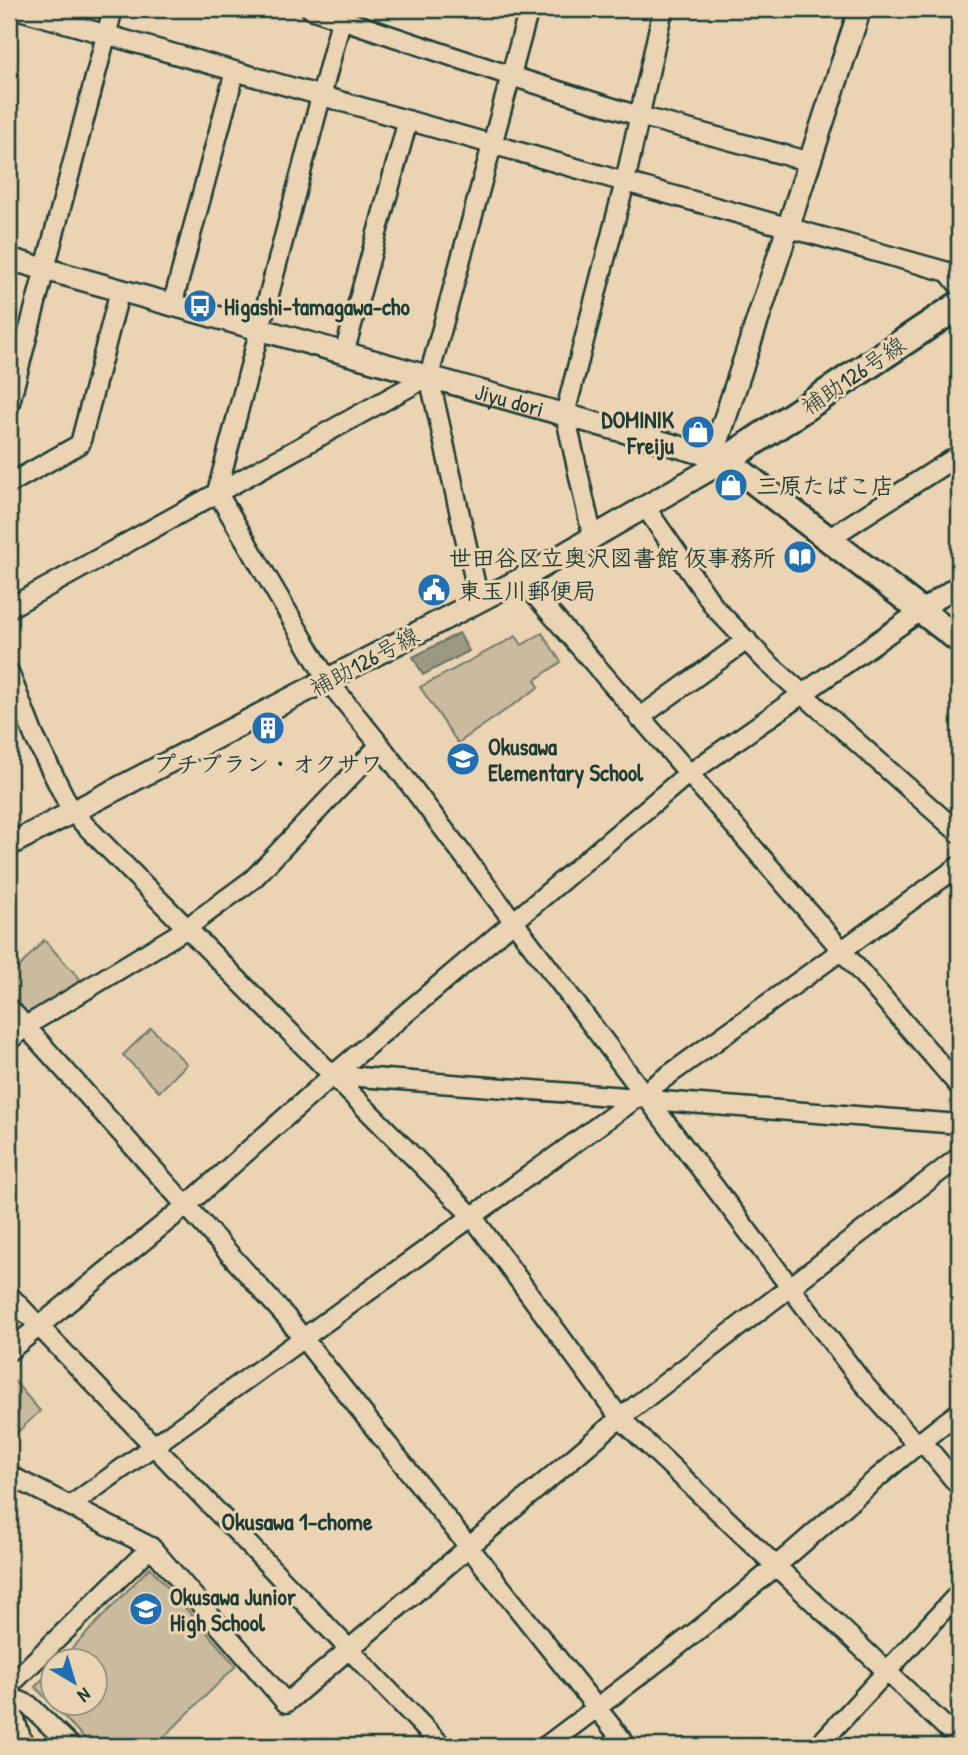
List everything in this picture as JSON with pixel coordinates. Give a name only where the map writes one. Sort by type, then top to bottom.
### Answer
[{"type":"main road","name":"補助126号線","points":[[720,458],[959,305]]},
{"type":"main road","name":"Jiyu dori","points":[[720,458],[959,640]]},
{"type":"street","points":[[16,9],[948,272],[959,286]]},
{"type":"street","points":[[9,406],[113,9]]},
{"type":"street","points":[[311,9],[342,14],[511,76],[639,116],[811,162]]},
{"type":"street","points":[[479,600],[429,376],[528,9]]},
{"type":"street","points":[[593,540],[565,414],[625,182],[663,9]]},
{"type":"street","points":[[720,458],[860,9]]},
{"type":"street","points":[[342,14],[218,492],[328,681],[380,745],[643,1097],[792,1286],[794,1293],[862,1382],[959,1486]]},
{"type":"street","points":[[172,306],[236,71]]},
{"type":"street","points":[[344,354],[408,120]]},
{"type":"street","name":"Jiyu dori","points":[[9,259],[720,458]]},
{"type":"street","points":[[9,484],[80,444],[120,290]]},
{"type":"street","points":[[9,608],[429,376]]},
{"type":"street","points":[[828,540],[959,455]]},
{"type":"street","name":"補助126号線","points":[[9,845],[187,751],[328,681],[593,540],[720,458]]},
{"type":"street","points":[[646,508],[715,608],[801,694],[959,833]]},
{"type":"street","points":[[520,579],[959,1086]]},
{"type":"street","points":[[9,1351],[187,1205],[334,1075],[688,774],[959,584]]},
{"type":"street","points":[[639,718],[747,640]]},
{"type":"street","points":[[9,672],[34,736],[72,812],[472,1216],[620,1418],[959,1740]]},
{"type":"street","points":[[9,1041],[26,1026],[186,927],[253,879],[380,745]]},
{"type":"street","points":[[70,1506],[472,1216],[643,1097],[959,866]]},
{"type":"street","points":[[9,1008],[303,1338],[627,1746]]},
{"type":"street","points":[[334,1075],[643,1097],[959,1124]]},
{"type":"street","points":[[9,1475],[151,1547],[286,1703],[620,1418],[959,1157]]},
{"type":"street","points":[[9,1295],[442,1746]]},
{"type":"street","points":[[546,1746],[776,1566],[919,1442],[959,1412]]},
{"type":"street","points":[[9,1686],[151,1547]]},
{"type":"street","points":[[818,1746],[959,1593]]},
{"type":"street","points":[[24,1746],[9,1702],[29,1705],[71,1746]]},
{"type":"shaded area","points":[[459,633],[469,651],[423,675],[413,657]]},
{"type":"shaded area","points":[[542,633],[561,662],[535,680],[539,687],[458,743],[420,687],[516,636],[522,645]]},
{"type":"shaded area","points":[[44,940],[82,981],[26,1017],[9,999],[9,978]]},
{"type":"shaded area","points":[[151,1028],[187,1064],[159,1092],[123,1055]]},
{"type":"shaded area","points":[[9,1375],[40,1411],[9,1440]]},
{"type":"shaded area","points":[[150,1567],[236,1666],[155,1746],[92,1746],[63,1716],[108,1716],[108,1646],[74,1646]]},
{"type":"place","name":"Higashi-tamagawa-cho","points":[[200,306]]},
{"type":"place","name":"DOMINIK Freiju","points":[[698,432]]},
{"type":"place","name":"三原たばこ店","points":[[731,485]]},
{"type":"place","name":"世田谷区立奥沢図書館 仮事務所","points":[[800,557]]},
{"type":"place","name":"東玉川郵便局","points":[[434,590]]},
{"type":"place","name":"プチブラン・オクサワ","points":[[268,728]]},
{"type":"place","name":"Okusawa Elementary School","points":[[463,759]]},
{"type":"place","name":"Okusawa Junior High School","points":[[146,1609]]},
{"type":"district","name":"Okusawa 1-chome","points":[[297,1521]]}]
